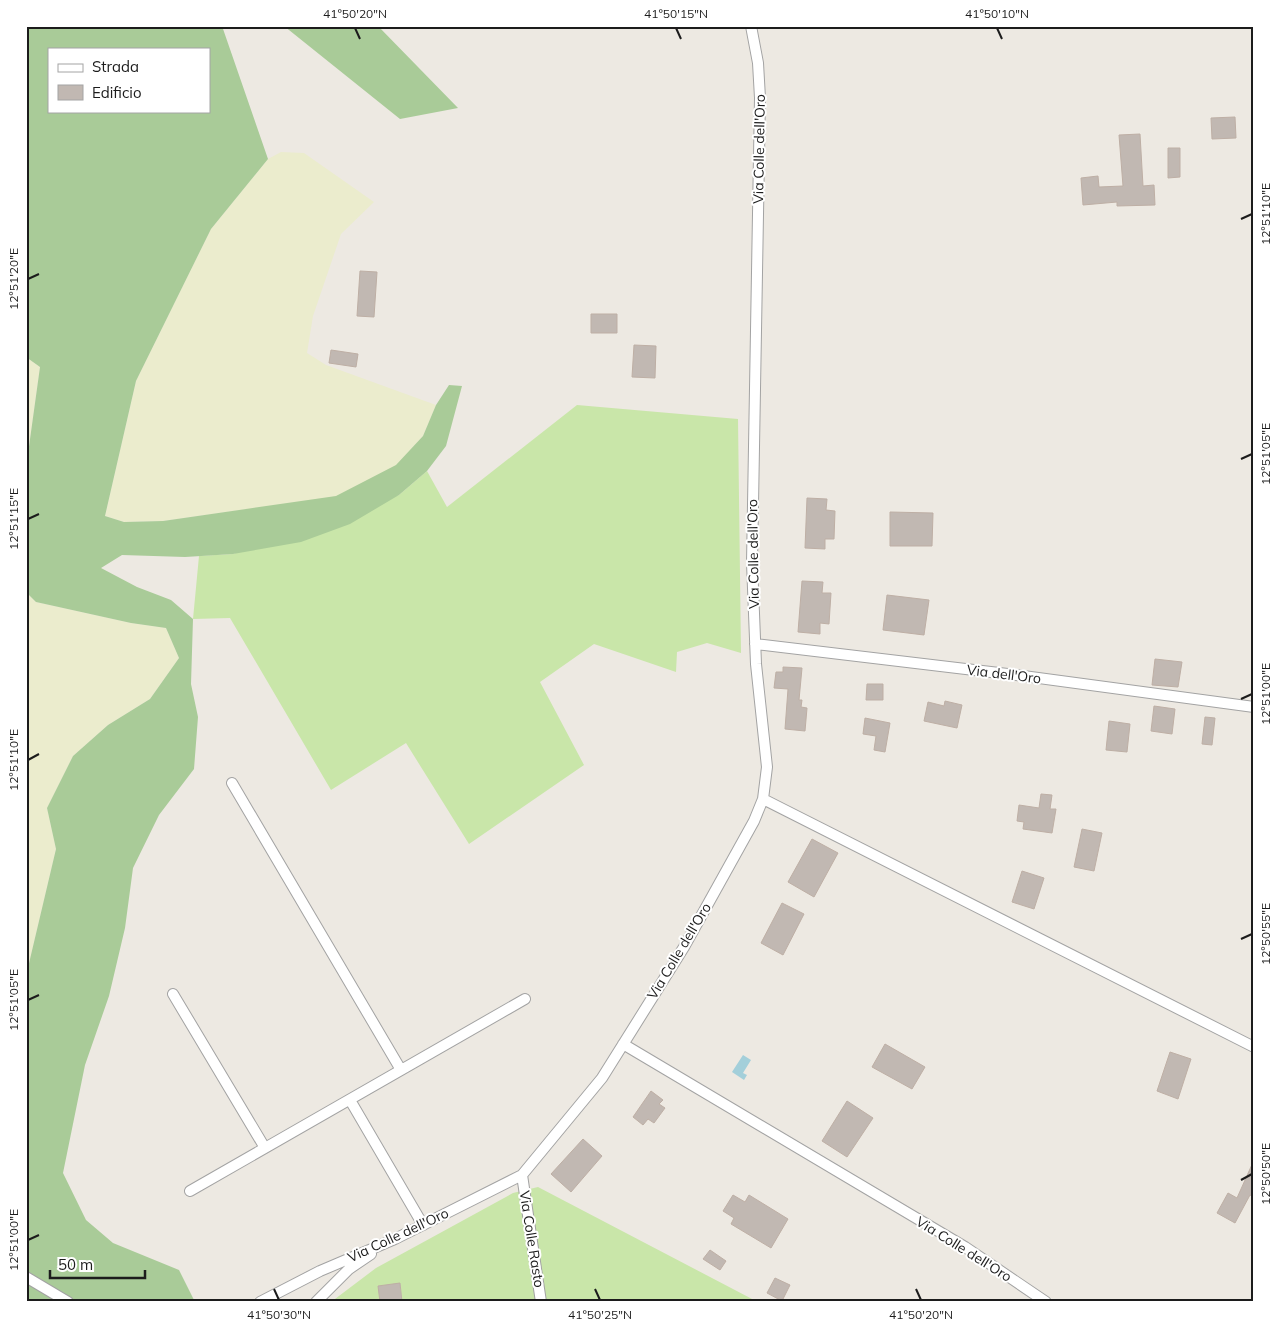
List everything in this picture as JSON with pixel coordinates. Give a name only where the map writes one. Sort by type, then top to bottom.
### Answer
[{"type":"street","name":"Via Colle dell'Oro","points":[[260,1302],[320,1270],[395,1239],[522,1175],[602,1078],[684,947],[754,821],[763,799],[767,767],[755,644],[752,563],[760,118],[758,63],[751,26]]},
{"type":"street","name":"Via dell'Oro","points":[[755,644],[1026,676],[1254,707]]},
{"type":"street","points":[[232,783],[401,1070]]},
{"type":"street","points":[[763,799],[1254,1047]]},
{"type":"street","points":[[173,994],[265,1148]]},
{"type":"street","points":[[190,1191],[525,999]]},
{"type":"street","name":"Via Colle dell'Oro","points":[[623,1044],[965,1248],[1046,1302]]},
{"type":"street","points":[[350,1100],[423,1225]]},
{"type":"street","name":"Via Colle Rasto","points":[[522,1175],[541,1302]]},
{"type":"street","points":[[316,1302],[348,1269],[395,1239]]},
{"type":"street","points":[[26,1277],[68,1302]]},
{"type":"green space","points":[[26,26],[222,26],[268,159],[211,229],[136,381],[105,516],[124,522],[163,521],[336,496],[396,465],[423,436],[436,405],[449,385],[462,386],[446,446],[427,471],[399,495],[350,524],[301,542],[233,554],[185,557],[122,555],[101,568],[137,587],[171,600],[193,619],[191,684],[198,717],[194,769],[159,815],[133,868],[125,928],[109,996],[85,1065],[63,1173],[86,1220],[113,1243],[179,1270],[195,1302],[26,1302],[26,976],[56,849],[47,808],[73,756],[108,725],[150,699],[179,658],[166,628],[131,623],[36,602],[26,592],[26,468],[40,367],[26,357]]},
{"type":"green space","points":[[284,26],[378,26],[458,108],[400,119]]},
{"type":"green space","points":[[281,152],[304,153],[374,202],[341,234],[313,316],[307,353],[326,365],[436,405],[423,436],[396,466],[336,497],[163,521],[124,522],[105,516],[136,381],[211,229],[268,159]]},
{"type":"green space","points":[[26,357],[40,367],[26,468]]},
{"type":"green space","points":[[577,405],[738,419],[741,653],[707,643],[677,652],[676,672],[594,644],[540,682],[584,765],[469,844],[406,743],[331,790],[230,618],[193,619],[199,556],[233,554],[399,495],[427,471],[447,507]]},
{"type":"green space","points":[[26,592],[36,602],[131,623],[166,628],[179,658],[150,699],[108,725],[73,756],[47,808],[56,849],[26,976]]},
{"type":"green space","points":[[538,1187],[755,1302],[402,1302],[400,1283],[380,1302],[331,1302],[376,1268],[513,1193]]},
{"type":"water","points":[[743,1055],[751,1060],[743,1073],[747,1075],[744,1080],[732,1072]]},
{"type":"building","points":[[1235,117],[1236,138],[1212,139],[1211,118]]},
{"type":"building","points":[[1140,134],[1143,186],[1154,185],[1155,205],[1117,206],[1117,202],[1083,205],[1081,178],[1098,176],[1099,187],[1123,186],[1119,135]]},
{"type":"building","points":[[1168,148],[1180,148],[1180,177],[1168,178]]},
{"type":"building","points":[[360,271],[377,272],[374,317],[357,316]]},
{"type":"building","points":[[591,314],[617,314],[617,333],[591,333]]},
{"type":"building","points":[[634,345],[656,346],[655,378],[632,377]]},
{"type":"building","points":[[331,350],[358,354],[356,367],[329,363]]},
{"type":"building","points":[[807,498],[827,499],[826,510],[835,511],[834,539],[825,539],[825,549],[805,548]]},
{"type":"building","points":[[890,512],[933,513],[932,546],[890,546]]},
{"type":"building","points":[[802,581],[823,582],[822,593],[831,593],[829,624],[820,623],[820,634],[798,632]]},
{"type":"building","points":[[887,595],[929,600],[924,635],[883,630]]},
{"type":"building","points":[[1155,659],[1182,662],[1178,687],[1152,685]]},
{"type":"building","points":[[783,667],[802,668],[799,700],[802,700],[801,707],[807,708],[805,731],[785,729],[788,689],[774,688],[776,672],[783,672]]},
{"type":"building","points":[[867,684],[883,684],[883,700],[866,700]]},
{"type":"building","points":[[945,701],[962,705],[957,728],[924,721],[928,702],[944,706]]},
{"type":"building","points":[[1154,706],[1175,709],[1172,734],[1151,731]]},
{"type":"building","points":[[1205,717],[1215,718],[1212,745],[1202,744]]},
{"type":"building","points":[[865,718],[890,723],[885,752],[874,750],[876,736],[863,734]]},
{"type":"building","points":[[1109,721],[1130,724],[1127,752],[1106,750]]},
{"type":"building","points":[[1041,794],[1052,795],[1050,809],[1056,809],[1052,833],[1023,829],[1024,822],[1017,821],[1019,805],[1039,808]]},
{"type":"building","points":[[1082,829],[1102,833],[1094,871],[1074,867]]},
{"type":"building","points":[[812,839],[838,853],[814,897],[788,882]]},
{"type":"building","points":[[1022,871],[1044,878],[1034,909],[1012,902]]},
{"type":"building","points":[[782,903],[804,914],[783,955],[761,943]]},
{"type":"building","points":[[885,1044],[925,1067],[912,1089],[872,1067]]},
{"type":"building","points":[[1170,1052],[1191,1059],[1178,1099],[1157,1091]]},
{"type":"building","points":[[651,1091],[663,1100],[659,1104],[665,1108],[654,1123],[648,1119],[643,1125],[633,1117]]},
{"type":"building","points":[[847,1101],[873,1118],[847,1157],[822,1141]]},
{"type":"building","points":[[583,1139],[602,1156],[571,1192],[551,1174]]},
{"type":"building","points":[[1254,1160],[1254,1197],[1250,1195],[1235,1223],[1217,1213],[1228,1193],[1237,1198]]},
{"type":"building","points":[[733,1195],[745,1202],[749,1195],[788,1219],[771,1248],[731,1224],[734,1218],[723,1211]]},
{"type":"building","points":[[710,1250],[726,1261],[720,1270],[703,1259]]},
{"type":"building","points":[[775,1278],[790,1285],[782,1301],[767,1293]]},
{"type":"building","points":[[400,1283],[402,1302],[380,1302],[378,1286]]}]
